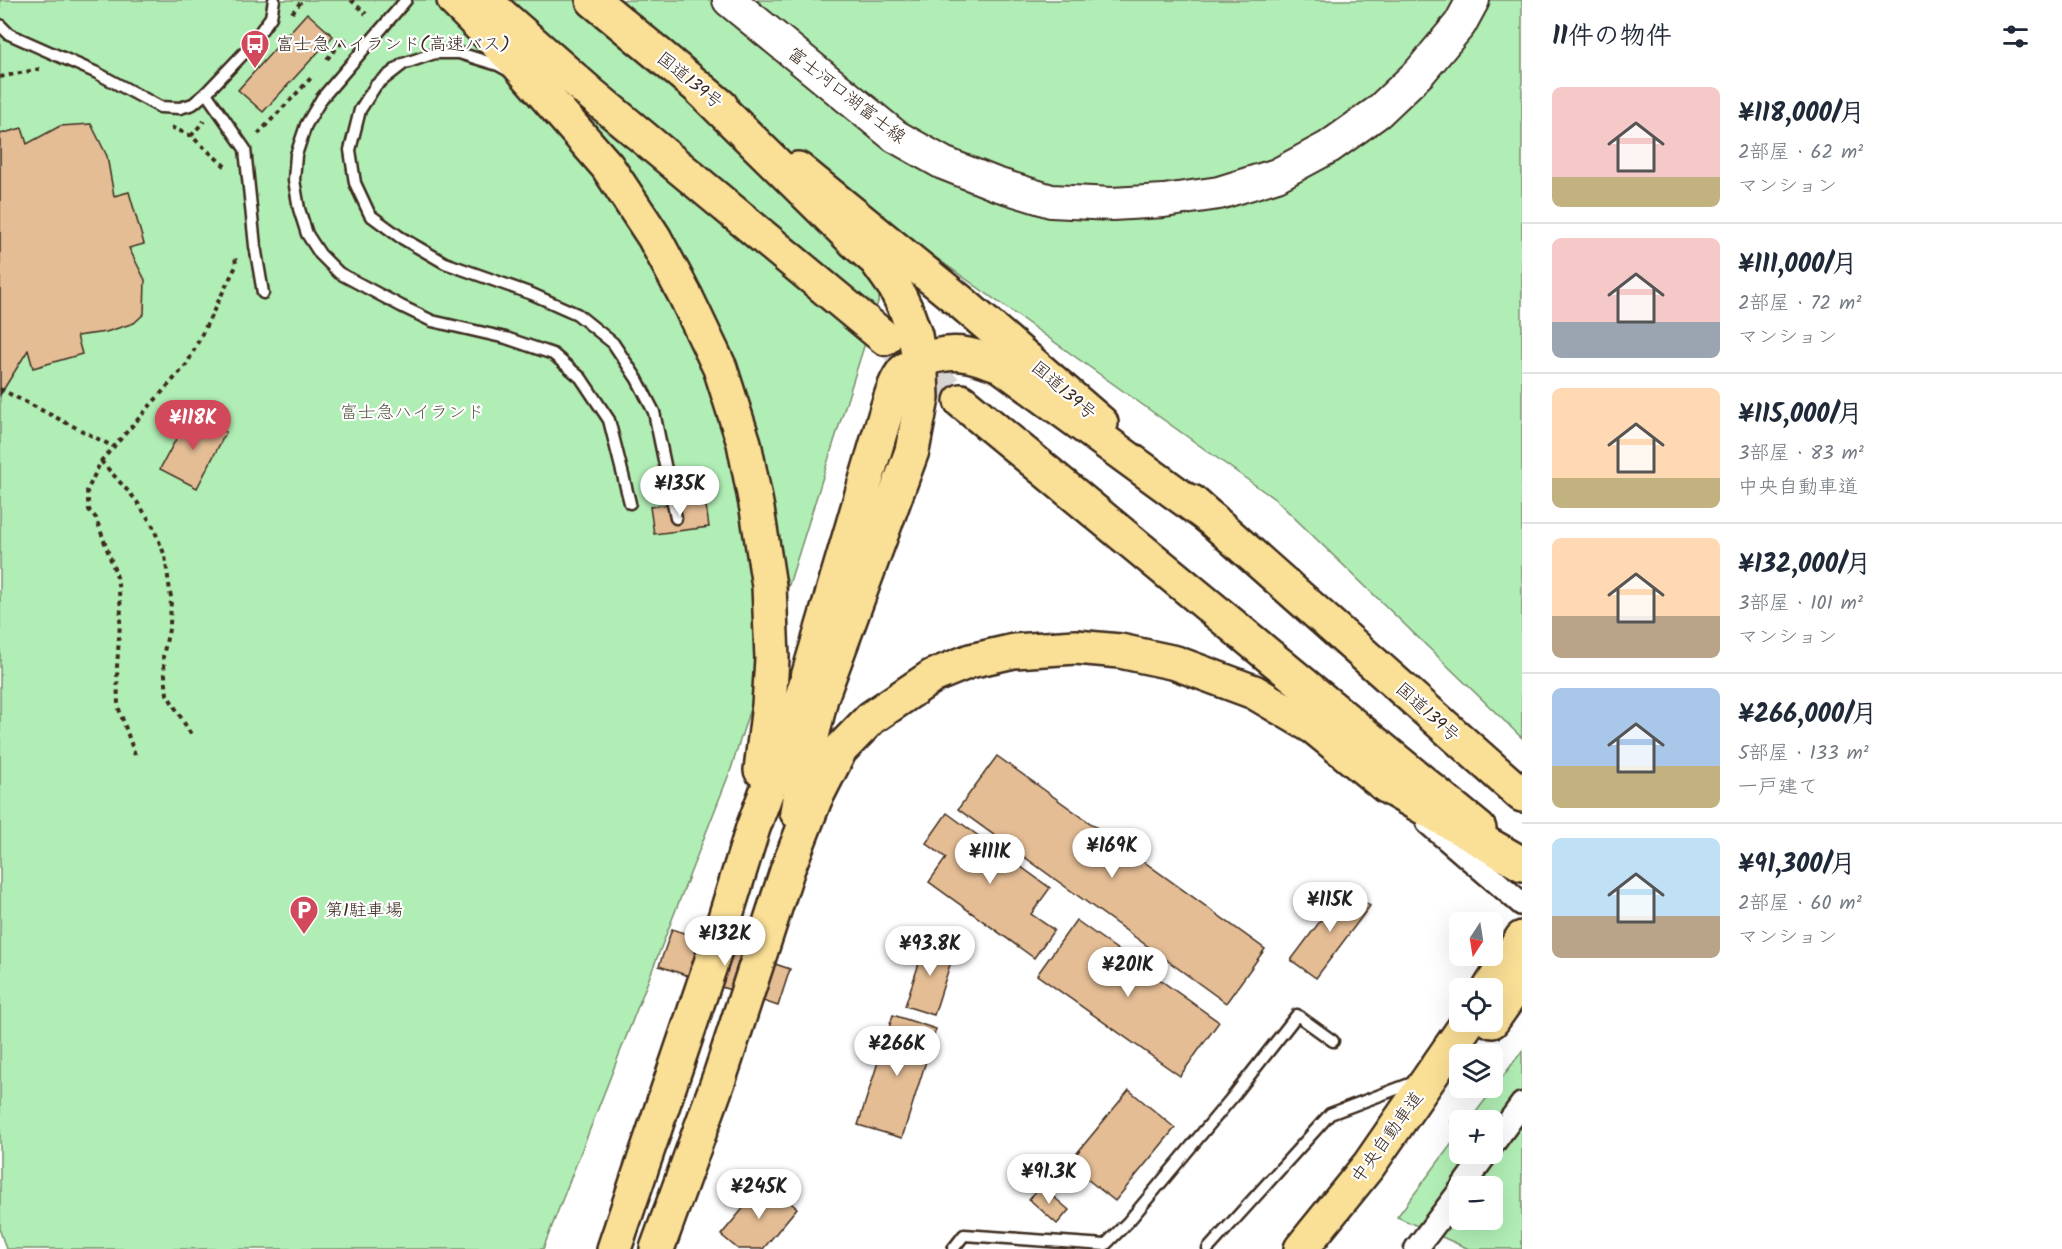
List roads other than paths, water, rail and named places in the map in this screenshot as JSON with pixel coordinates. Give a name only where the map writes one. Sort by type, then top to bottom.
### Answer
[{"type":"highway","points":[[454,0],[515,61],[607,166],[654,237],[720,368],[744,444],[769,586],[772,659],[769,705],[753,828]]},
{"type":"highway","points":[[484,0],[591,94],[885,338]]},
{"type":"highway","name":"国道139号","points":[[593,0],[961,302],[1213,520],[1522,795]]},
{"type":"highway","points":[[699,88],[876,260],[895,287],[906,310],[915,335],[919,363],[922,398],[912,451],[821,698],[803,776],[788,868]]},
{"type":"highway","points":[[614,1249],[711,963],[753,828],[803,694],[895,387],[904,370],[947,354],[972,354],[1000,365],[1213,520]]},
{"type":"highway","points":[[961,401],[1522,864]]},
{"type":"highway","points":[[657,1249],[720,1076],[788,868],[814,798],[840,750],[871,718],[906,692],[933,676],[970,661],[1014,651],[1076,647],[1120,651],[1176,663],[1254,692],[1315,728],[1386,786],[1522,864]]},
{"type":"highway","points":[[1497,978],[1522,939]]},
{"type":"highway","points":[[1503,1005],[1522,978]]},
{"type":"highway","name":"中央自動車道","points":[[1324,1249],[1383,1174],[1445,1072],[1463,1032]]},
{"type":"highway","name":"中央自動車道","points":[[1300,1249],[1445,1072]]},
{"type":"main road","name":"富士河口湖富士線","points":[[729,0],[895,136],[943,163],[996,184],[1050,201],[1112,204],[1164,201],[1219,193],[1277,175],[1329,147],[1378,112],[1420,72],[1460,24],[1473,0]]},
{"type":"street","points":[[1386,786],[1522,904]]},
{"type":"street","points":[[1503,1130],[1522,1104]]},
{"type":"street","points":[[1416,1249],[1449,1206]]},
{"type":"lane","points":[[0,25],[9,34],[97,73],[160,107],[180,108],[193,104],[206,93],[252,45],[271,16],[274,0]]},
{"type":"lane","points":[[406,0],[322,98],[306,125],[296,155],[294,180],[299,209],[307,234],[339,273],[432,321],[506,338],[553,354],[581,378],[609,420],[630,503]]},
{"type":"lane","points":[[0,13],[9,34]]},
{"type":"lane","points":[[541,90],[498,65],[459,53],[435,53],[403,64],[376,86],[360,110],[350,150],[355,183],[370,215],[400,237],[444,263],[531,294],[577,314],[613,343],[637,379],[654,412],[676,518]]},
{"type":"lane","points":[[206,93],[245,149],[255,246],[263,293]]},
{"type":"lane","points":[[953,1249],[964,1235],[1105,1245],[1128,1222],[1228,1104],[1297,1015],[1334,1041]]},
{"type":"lane","points":[[1208,1249],[1330,1114],[1445,1072]]},
{"type":"tunnel","points":[[885,338],[961,401]]},
{"type":"place","name":"富士急ハイランド(高速バス)","points":[[255,70]]},
{"type":"place","name":"第1駐車場","points":[[304,936]]},
{"type":"park label","name":"富士急ハイランド","points":[[412,412]]}]
